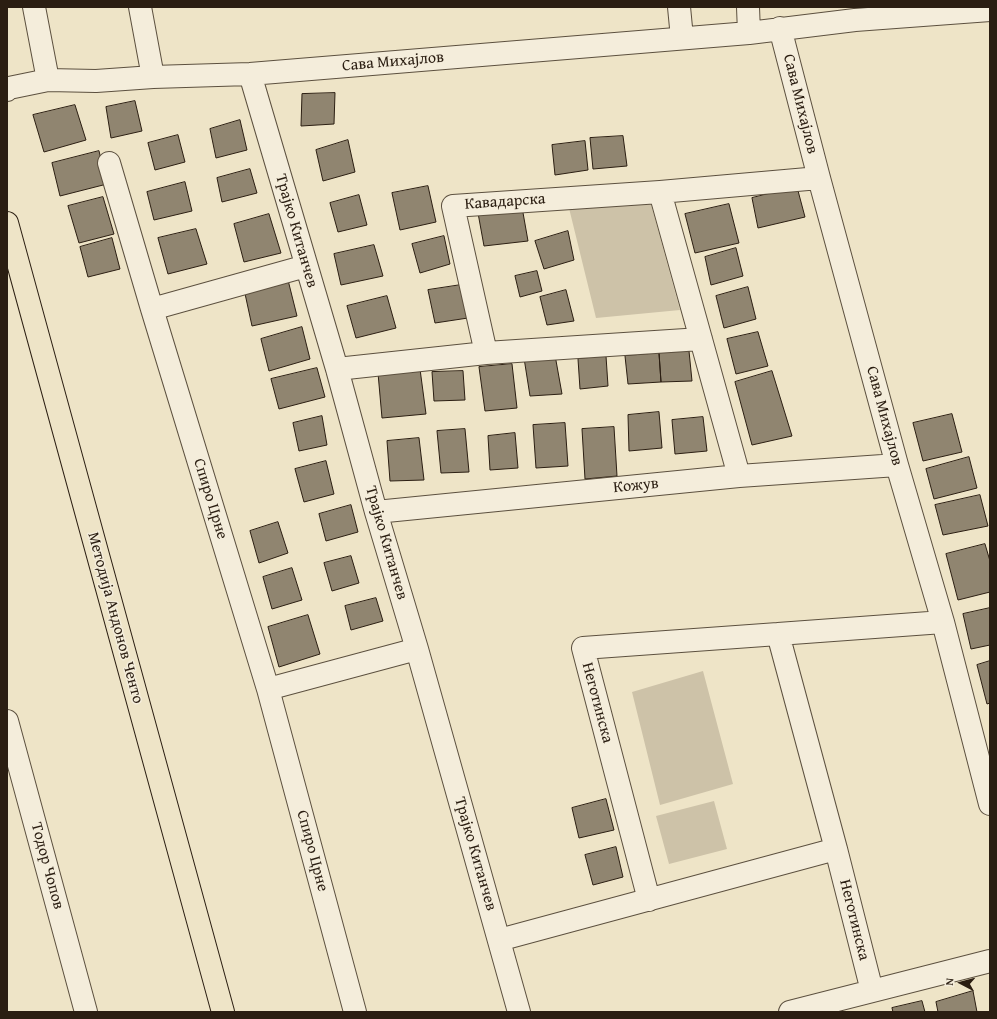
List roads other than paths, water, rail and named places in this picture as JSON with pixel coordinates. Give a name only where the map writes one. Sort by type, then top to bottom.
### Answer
[{"type":"main road","name":"Методија Андонов Ченто","points":[[7,223],[223,1012]]},
{"type":"street","points":[[34,7],[48,80]]},
{"type":"street","points":[[140,7],[153,77]]},
{"type":"street","points":[[679,7],[682,38]]},
{"type":"street","points":[[748,7],[749,33]]},
{"type":"street","name":"Сава Михајлов","points":[[8,85],[48,80],[96,81],[153,77],[250,74],[749,33],[853,14],[988,13]]},
{"type":"street","name":"Сава Михајлов","points":[[780,28],[897,465],[943,622],[990,804]]},
{"type":"street","name":"Трајко Китанчев","points":[[250,74],[337,369],[376,512],[417,649],[519,1012]]},
{"type":"street","name":"Спиро Црне","points":[[109,163],[268,689],[355,1012]]},
{"type":"street","name":"Кавадарска","points":[[486,353],[453,206],[660,192],[819,178]]},
{"type":"street","points":[[660,192],[739,476]]},
{"type":"street","points":[[152,309],[306,266]]},
{"type":"street","points":[[337,369],[486,353],[702,340]]},
{"type":"street","name":"Кожув","points":[[376,512],[739,476],[897,465]]},
{"type":"street","name":"Неготинска","points":[[649,900],[583,648],[943,622]]},
{"type":"street","name":"Неготинска","points":[[778,634],[836,849],[872,991]]},
{"type":"street","points":[[268,689],[417,649]]},
{"type":"street","name":"Тодор Чопов","points":[[7,721],[86,1012]]},
{"type":"street","points":[[499,940],[836,849]]},
{"type":"street","points":[[790,1012],[990,961]]}]
